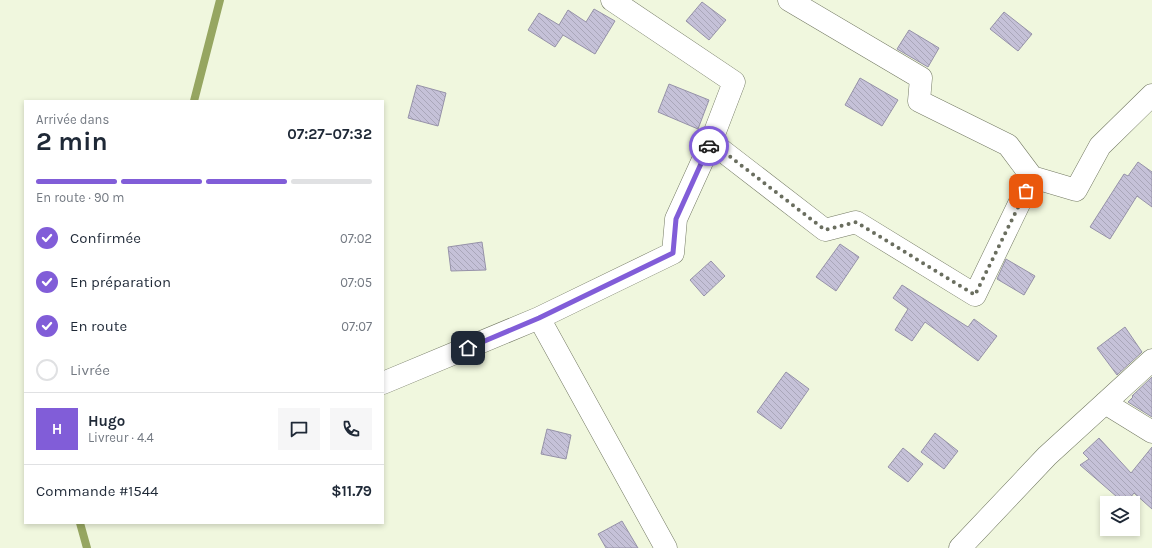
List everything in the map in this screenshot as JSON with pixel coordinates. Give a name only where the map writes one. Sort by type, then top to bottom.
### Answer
[{"type":"lane","points":[[384,383],[539,318],[673,253],[676,219],[711,142],[734,82],[612,0]]},
{"type":"lane","points":[[789,0],[921,78],[919,101],[1008,145],[1032,178],[1076,190],[1100,146],[1152,95]]},
{"type":"lane","points":[[711,142],[825,230],[856,222],[975,295],[1032,178]]},
{"type":"lane","points":[[539,318],[666,548]]},
{"type":"lane","points":[[960,548],[1047,456],[1152,360]]},
{"type":"lane","points":[[1105,403],[1152,432]]},
{"type":"building","points":[[702,2],[726,20],[709,40],[686,21]]},
{"type":"building","points":[[594,9],[615,21],[595,54],[563,35],[555,47],[528,30],[539,13],[559,25],[568,10],[586,22]]},
{"type":"building","points":[[1004,12],[1032,34],[1018,51],[990,29]]},
{"type":"building","points":[[909,30],[939,48],[928,67],[897,49]]},
{"type":"building","points":[[860,78],[898,100],[882,126],[845,105]]},
{"type":"building","points":[[669,84],[709,100],[698,129],[658,112]]},
{"type":"building","points":[[417,85],[446,93],[438,126],[408,118]]},
{"type":"building","points":[[1138,162],[1152,172],[1152,207],[1137,196],[1110,239],[1090,227],[1124,174],[1128,176]]},
{"type":"building","points":[[482,242],[486,270],[451,271],[448,247]]},
{"type":"building","points":[[840,244],[859,257],[836,291],[816,277]]},
{"type":"building","points":[[1006,259],[1035,276],[1024,295],[997,279]]},
{"type":"building","points":[[711,261],[725,276],[704,296],[690,280]]},
{"type":"building","points":[[902,285],[968,327],[974,319],[997,336],[978,361],[925,322],[912,341],[895,330],[908,309],[893,298]]},
{"type":"building","points":[[1125,327],[1142,352],[1117,375],[1097,348]]},
{"type":"building","points":[[786,372],[809,389],[781,429],[757,412]]},
{"type":"building","points":[[1152,377],[1152,417],[1128,402],[1133,397],[1132,396]]},
{"type":"building","points":[[547,429],[571,435],[566,459],[541,454]]},
{"type":"building","points":[[935,433],[958,451],[944,469],[921,452]]},
{"type":"building","points":[[1099,438],[1131,473],[1152,447],[1152,509],[1140,498],[1140,496],[1134,493],[1132,496],[1116,496],[1080,465],[1089,459],[1083,453]]},
{"type":"building","points":[[903,448],[923,464],[908,482],[888,467]]},
{"type":"building","points":[[622,521],[638,548],[606,548],[598,534]]},
{"type":"waterway","points":[[194,100],[220,0]]},
{"type":"waterway","points":[[80,524],[87,548]]},
{"type":"way so far","points":[[709,146],[711,142],[825,230],[856,222],[975,295],[1026,191]]},
{"type":"route","points":[[468,348],[539,318],[673,253],[676,219],[709,146]]}]
